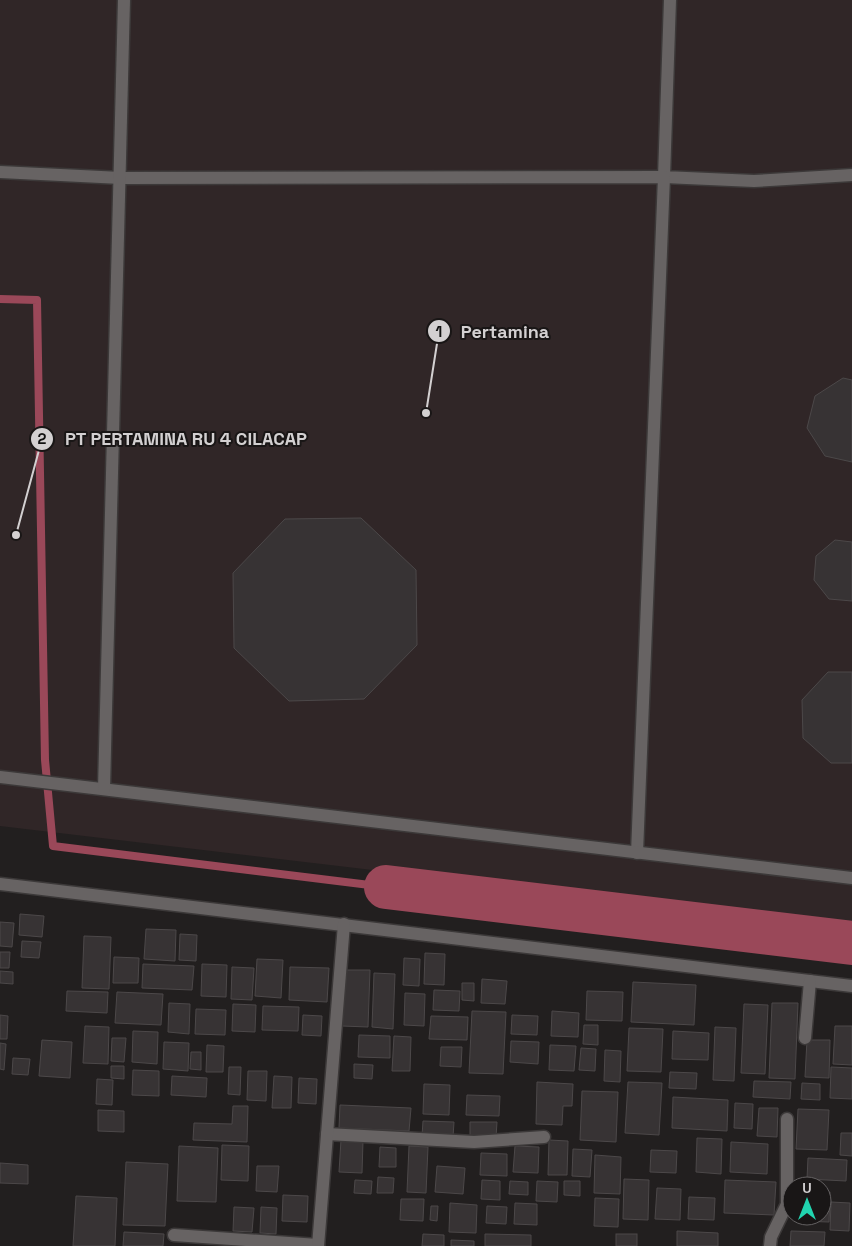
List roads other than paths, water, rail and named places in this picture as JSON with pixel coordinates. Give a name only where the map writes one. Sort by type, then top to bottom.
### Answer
[{"type":"street","points":[[104,789],[121,178],[124,0]]},
{"type":"street","points":[[637,852],[670,0]]},
{"type":"street","points":[[0,172],[121,178],[664,177],[754,180],[852,175]]},
{"type":"street","points":[[0,777],[852,878]]},
{"type":"street","points":[[0,884],[852,986]]},
{"type":"street","points":[[174,1235],[318,1245],[344,924]]},
{"type":"street","points":[[805,1038],[810,981]]},
{"type":"street","points":[[770,1246],[771,1237],[787,1204],[787,1119]]},
{"type":"street","points":[[327,1134],[474,1142],[544,1137]]},
{"type":"waterway","points":[[0,299],[37,300],[45,760],[53,846],[386,887]]},
{"type":"waterway","points":[[386,887],[852,943]]},
{"type":"place","name":"Pertamina","points":[[426,413]]},
{"type":"place","name":"PT PERTAMINA RU 4 CILACAP","points":[[16,535]]}]
